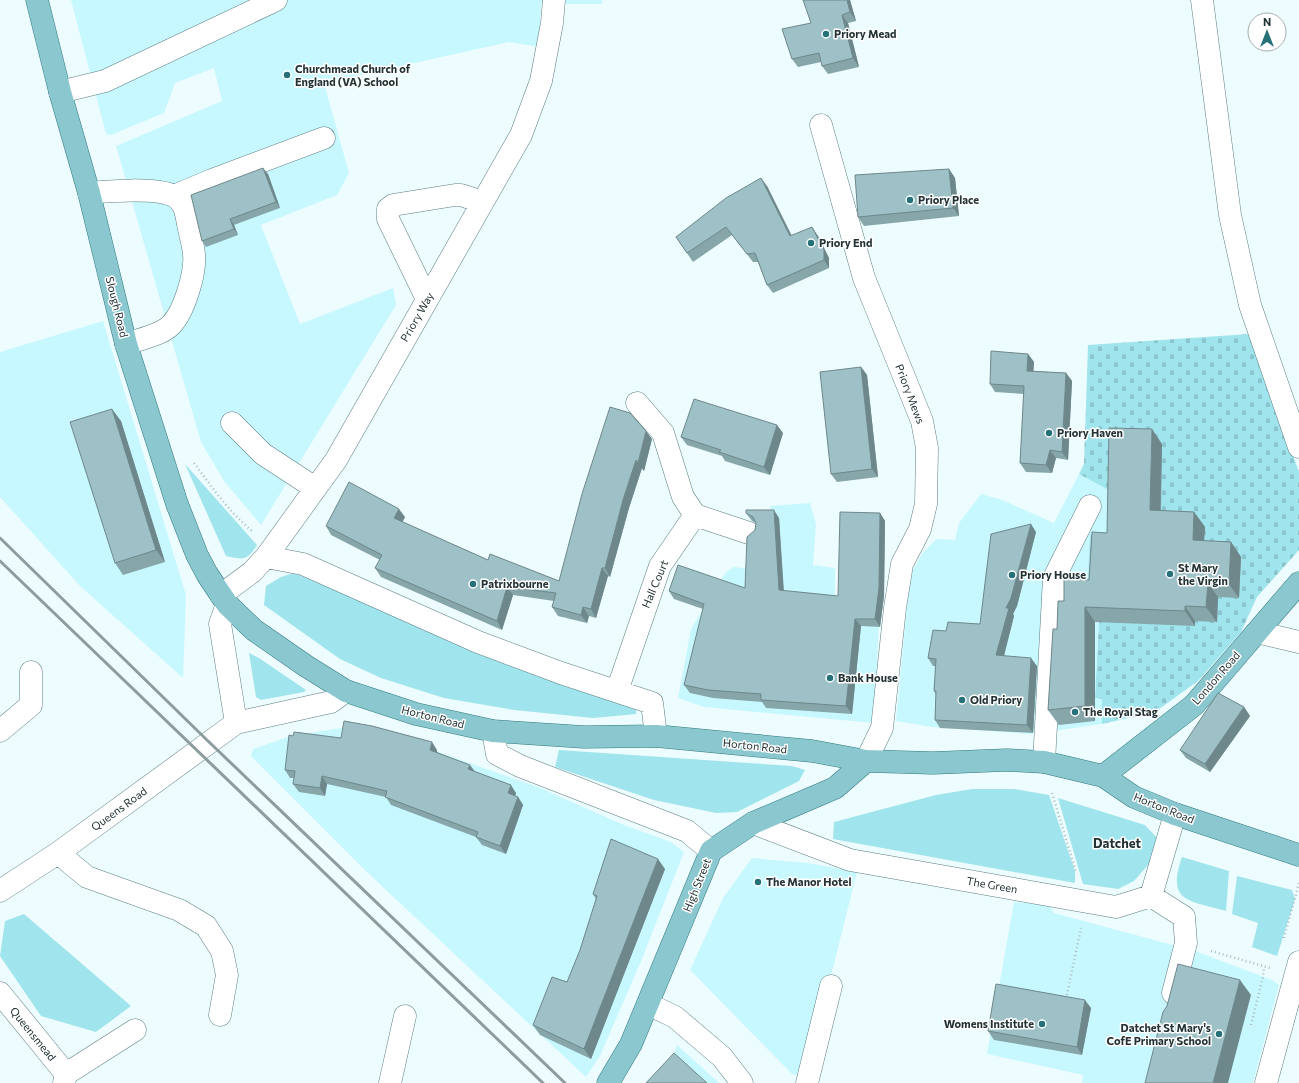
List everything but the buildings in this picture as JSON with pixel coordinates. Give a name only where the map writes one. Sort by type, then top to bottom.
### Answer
[{"type":"main road","name":"Slough Road","points":[[37,0],[60,92],[89,193],[126,344],[177,504],[197,555],[224,600]]},
{"type":"main road","name":"London Road","points":[[1103,776],[1194,705],[1299,583]]},
{"type":"main road","name":"Horton Road","points":[[224,600],[254,630],[346,691],[416,714],[493,730],[584,737],[656,736],[812,751],[866,760],[933,763],[1007,760],[1044,762],[1103,776],[1134,797],[1175,814],[1299,854]]},
{"type":"main road","name":"High Street","points":[[608,1083],[631,1044],[711,851],[753,823],[835,788],[866,760]]},
{"type":"street","points":[[60,92],[105,81],[276,0]]},
{"type":"street","points":[[1202,0],[1231,222],[1250,305],[1299,447]]},
{"type":"street","name":"Priory Way","points":[[224,600],[252,572],[270,551],[336,460],[520,135],[541,81],[552,23],[553,3]]},
{"type":"street","name":"Priory Mews","points":[[821,125],[864,278],[922,421],[926,448],[926,504],[920,529],[902,564],[894,608],[882,728],[866,760]]},
{"type":"street","points":[[174,196],[212,180],[324,138]]},
{"type":"street","points":[[89,193],[121,190],[154,192],[174,196],[184,205],[194,256],[189,289],[181,308],[170,326],[157,333],[126,344]]},
{"type":"street","points":[[427,299],[388,220],[388,209],[394,206],[444,196],[461,195],[482,202]]},
{"type":"street","points":[[637,403],[663,433],[683,497],[695,515],[749,533]]},
{"type":"street","points":[[232,424],[263,454],[315,488]]},
{"type":"street","points":[[1044,762],[1054,578],[1090,506]]},
{"type":"street","name":"Hall Court","points":[[616,691],[660,566],[695,515]]},
{"type":"street","points":[[270,551],[303,564],[478,642],[561,673],[652,703],[656,736]]},
{"type":"street","points":[[224,600],[220,624],[236,723]]},
{"type":"street","points":[[1257,632],[1299,642]]},
{"type":"street","points":[[0,731],[31,705],[31,672]]},
{"type":"street","name":"Queens Road","points":[[0,892],[58,853],[236,723],[331,702],[346,691]]},
{"type":"street","points":[[493,730],[497,754],[520,766],[687,832],[711,851]]},
{"type":"street","points":[[1168,1011],[1186,943],[1184,917],[1151,896],[1175,814]]},
{"type":"street","name":"The Green","points":[[753,823],[850,860],[1116,906],[1151,896]]},
{"type":"street","points":[[58,853],[87,876],[179,910],[206,926],[222,951],[227,975],[220,1015]]},
{"type":"street","points":[[1266,1083],[1297,969]]},
{"type":"street","points":[[807,1083],[832,986]]},
{"type":"street","name":"Queensmead","points":[[0,993],[65,1078],[134,1030]]},
{"type":"street","points":[[648,1004],[675,1017],[722,1057],[742,1083]]},
{"type":"street","points":[[390,1083],[405,1016]]},
{"type":"path","points":[[191,458],[217,494],[270,551]]},
{"type":"path","points":[[1051,789],[1085,901],[1065,1003]]},
{"type":"path","points":[[1283,941],[1299,883]]},
{"type":"path","points":[[1186,943],[1264,967],[1297,969]]},
{"type":"path","points":[[1250,1030],[1263,978],[1264,967]]},
{"type":"shaded area","points":[[71,0],[602,0],[602,4],[541,4],[539,47],[509,42],[324,83],[349,173],[337,195],[261,225],[300,324],[393,288],[396,305],[261,525],[224,481],[201,442],[116,146],[222,101],[214,68],[175,83],[164,113],[111,135],[106,134]]},
{"type":"shaded area","points":[[103,321],[186,595],[183,678],[80,586],[0,497],[0,352]]},
{"type":"shaded area","points":[[1079,474],[1114,493],[1110,535],[1090,536],[1087,600],[1100,603],[1095,698],[1102,699],[1102,724],[1032,734],[932,727],[896,721],[910,575],[922,554],[936,539],[955,540],[959,523],[981,494],[1002,500],[1054,523]]},
{"type":"shaded area","points":[[810,503],[816,524],[813,565],[835,568],[835,598],[880,602],[874,723],[704,707],[678,698],[691,629],[726,572],[734,567],[751,569],[776,556],[770,506]]},
{"type":"shaded area","points":[[341,728],[421,746],[538,787],[624,825],[671,842],[684,852],[642,959],[600,1056],[586,1077],[369,874],[251,756],[253,749],[291,736]]},
{"type":"shaded area","points":[[752,858],[808,863],[857,872],[807,1071],[793,1075],[690,970],[723,898]]},
{"type":"shaded area","points":[[1014,902],[1049,905],[1054,913],[1195,951],[1272,980],[1279,985],[1253,1083],[1082,1083],[1083,1075],[987,1054]]},
{"type":"shaded area","points":[[677,1045],[719,1083],[662,1083]]},
{"type":"green space","points":[[1249,334],[1299,472],[1299,550],[1257,597],[1241,632],[1198,681],[1155,712],[1102,724],[1102,699],[1095,698],[1100,603],[1087,600],[1090,535],[1110,535],[1114,493],[1079,474],[1084,464],[1088,345]]},
{"type":"green space","points":[[185,464],[257,545],[248,557],[237,558],[226,556]]},
{"type":"green space","points":[[294,573],[457,641],[636,706],[636,714],[593,718],[514,710],[444,698],[381,678],[340,659],[264,605],[266,586],[281,577]]},
{"type":"green space","points":[[249,653],[259,658],[306,690],[304,692],[261,700],[256,697]]},
{"type":"green space","points":[[559,750],[792,766],[805,770],[799,781],[737,812],[716,813],[654,800],[555,767]]},
{"type":"green space","points":[[972,789],[1014,789],[1049,795],[1075,871],[1075,883],[833,839],[834,822],[936,795]]},
{"type":"green space","points":[[1058,798],[1145,825],[1157,838],[1149,864],[1134,881],[1118,889],[1083,884]]},
{"type":"green space","points":[[1182,857],[1229,871],[1226,911],[1192,901],[1184,897],[1179,891],[1177,883]]},
{"type":"green space","points":[[1237,876],[1292,890],[1295,899],[1277,956],[1252,947],[1258,923],[1232,914]]},
{"type":"green space","points":[[24,914],[131,1006],[96,1032],[41,1016],[0,956],[5,921]]},
{"type":"railway","points":[[0,538],[209,742],[565,1083]]},
{"type":"railway","points":[[0,561],[543,1083]]},
{"type":"place","name":"Priory Mead","points":[[826,34]]},
{"type":"place","name":"Churchmead Church of England (VA) School","points":[[287,75]]},
{"type":"place","name":"Priory Place","points":[[910,200]]},
{"type":"place","name":"Priory End","points":[[811,243]]},
{"type":"place","name":"Priory Haven","points":[[1049,433]]},
{"type":"place","name":"St Mary the Virgin","points":[[1170,574]]},
{"type":"place","name":"Priory House","points":[[1012,575]]},
{"type":"place","name":"Patrixbourne","points":[[473,584]]},
{"type":"place","name":"Bank House","points":[[830,678]]},
{"type":"place","name":"Old Priory","points":[[962,700]]},
{"type":"place","name":"The Royal Stag","points":[[1075,712]]},
{"type":"place","name":"The Manor Hotel","points":[[758,882]]},
{"type":"place","name":"Womens Institute","points":[[1042,1024]]},
{"type":"place","name":"Datchet St Mary's CofE Primary School","points":[[1219,1034]]},
{"type":"district","name":"Datchet","points":[[1117,843]]}]
